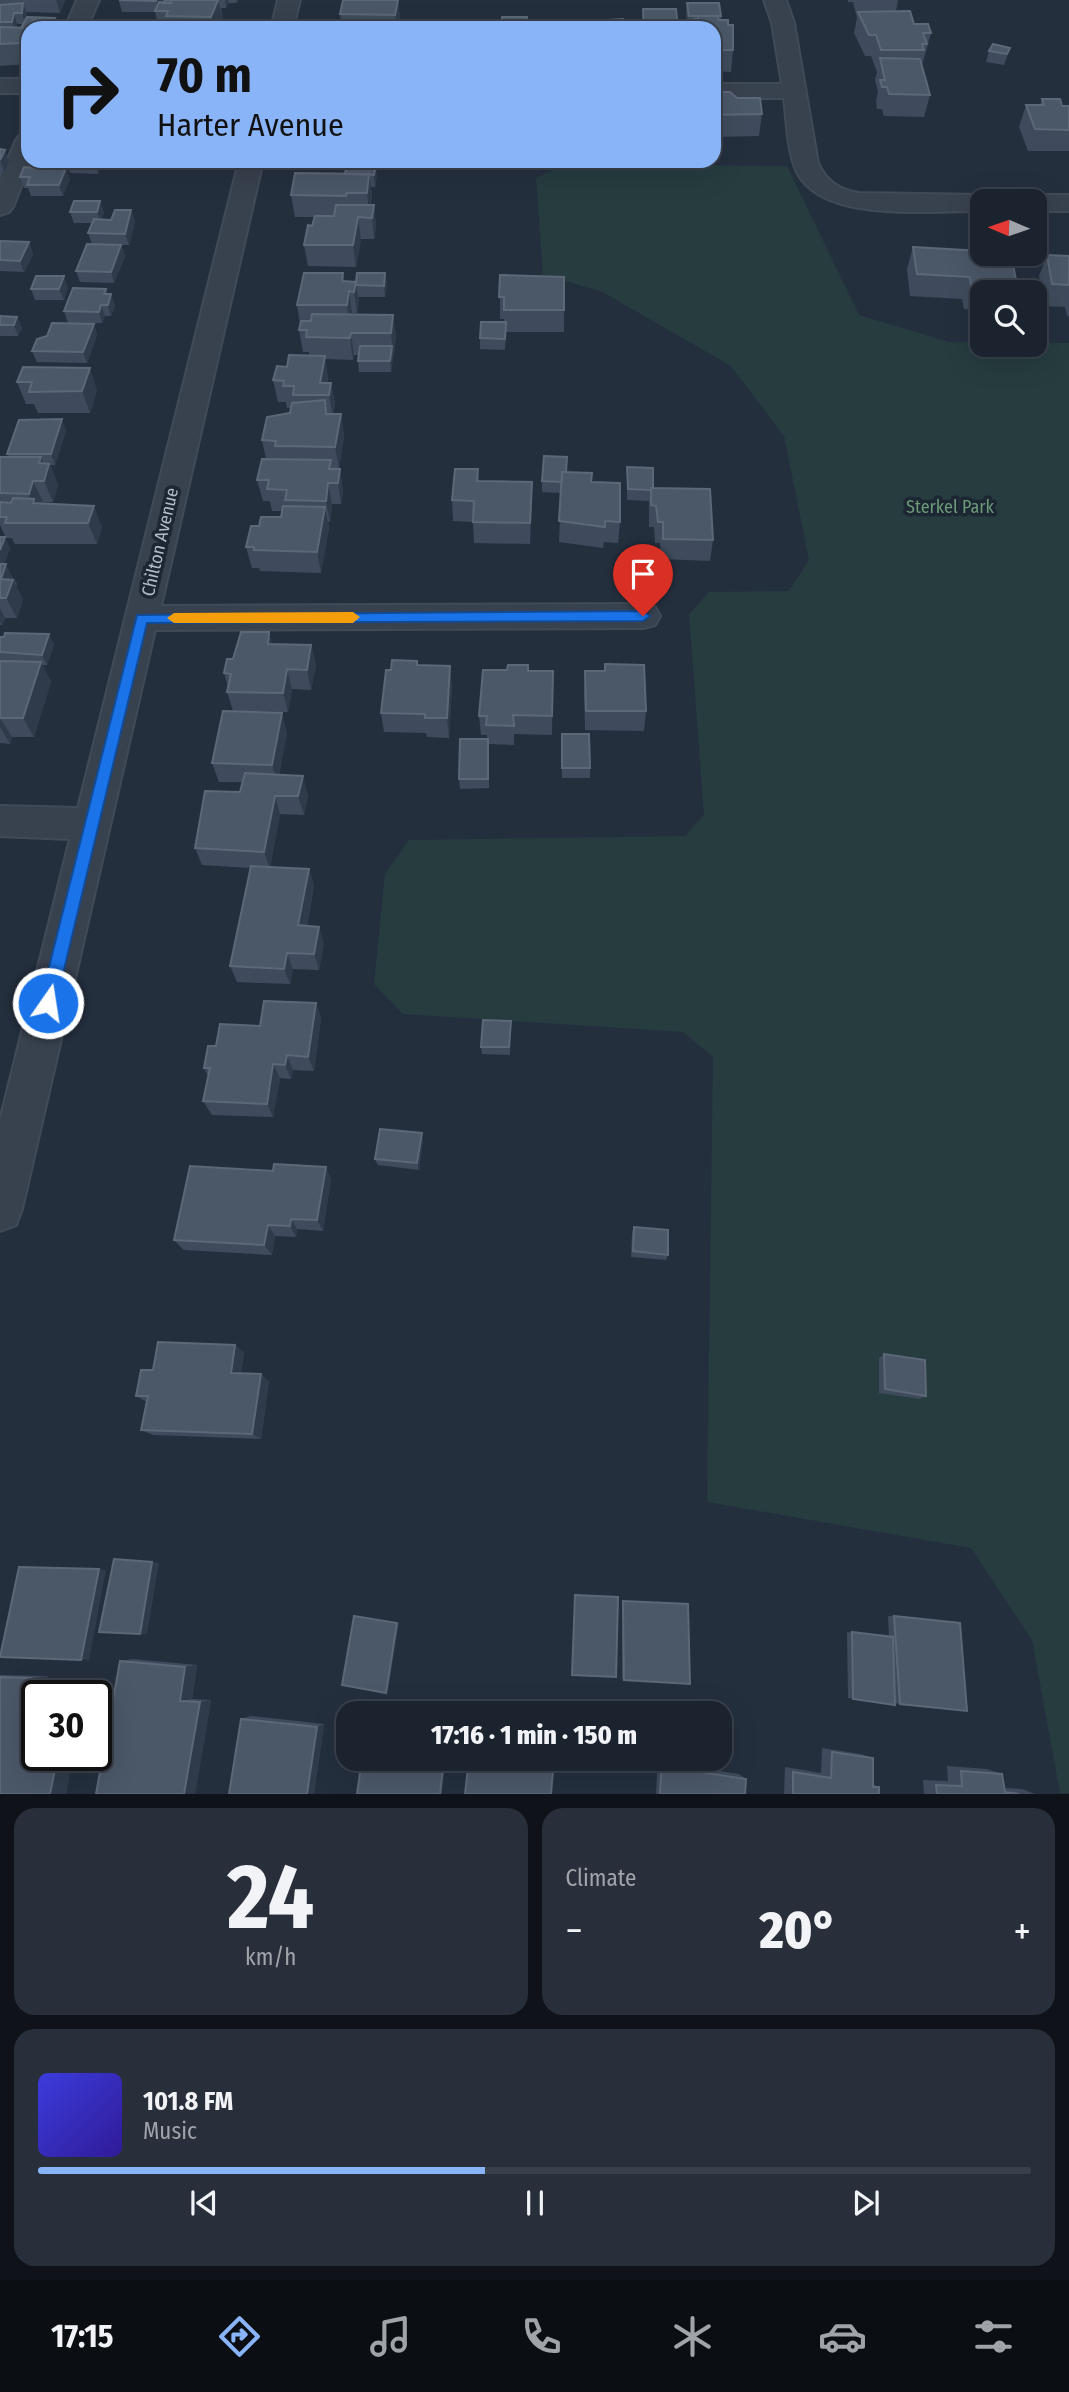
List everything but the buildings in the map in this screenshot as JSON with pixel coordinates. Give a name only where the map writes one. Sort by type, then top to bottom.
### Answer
[{"type":"street","points":[[79,21],[88,0]]},
{"type":"street","points":[[284,21],[289,0]]},
{"type":"street","points":[[775,0],[783,23],[810,175],[828,193],[859,201],[970,202]]},
{"type":"street","points":[[0,86],[21,86]]},
{"type":"street","points":[[721,91],[793,91]]},
{"type":"street","points":[[0,207],[21,157]]},
{"type":"street","name":"Chilton Avenue","points":[[0,1209],[90,824],[249,168]]},
{"type":"street","points":[[1047,203],[1069,204]]},
{"type":"street","points":[[141,618],[643,616]]},
{"type":"street","points":[[0,821],[90,824]]},
{"type":"green space","name":"Sterkel Park","points":[[787,166],[859,315],[949,342],[970,342],[970,357],[1047,357],[1047,343],[1069,343],[1069,1793],[1060,1793],[1032,1640],[971,1548],[707,1502],[713,1057],[683,1032],[403,1014],[374,984],[385,874],[409,840],[685,836],[704,815],[689,614],[709,592],[789,591],[809,560],[784,436],[731,366],[601,291],[543,275],[536,178],[558,168]]},
{"type":"slow traffic","points":[[174,618],[353,617]]},
{"type":"route","points":[[48,1003],[141,618],[643,616]]}]
